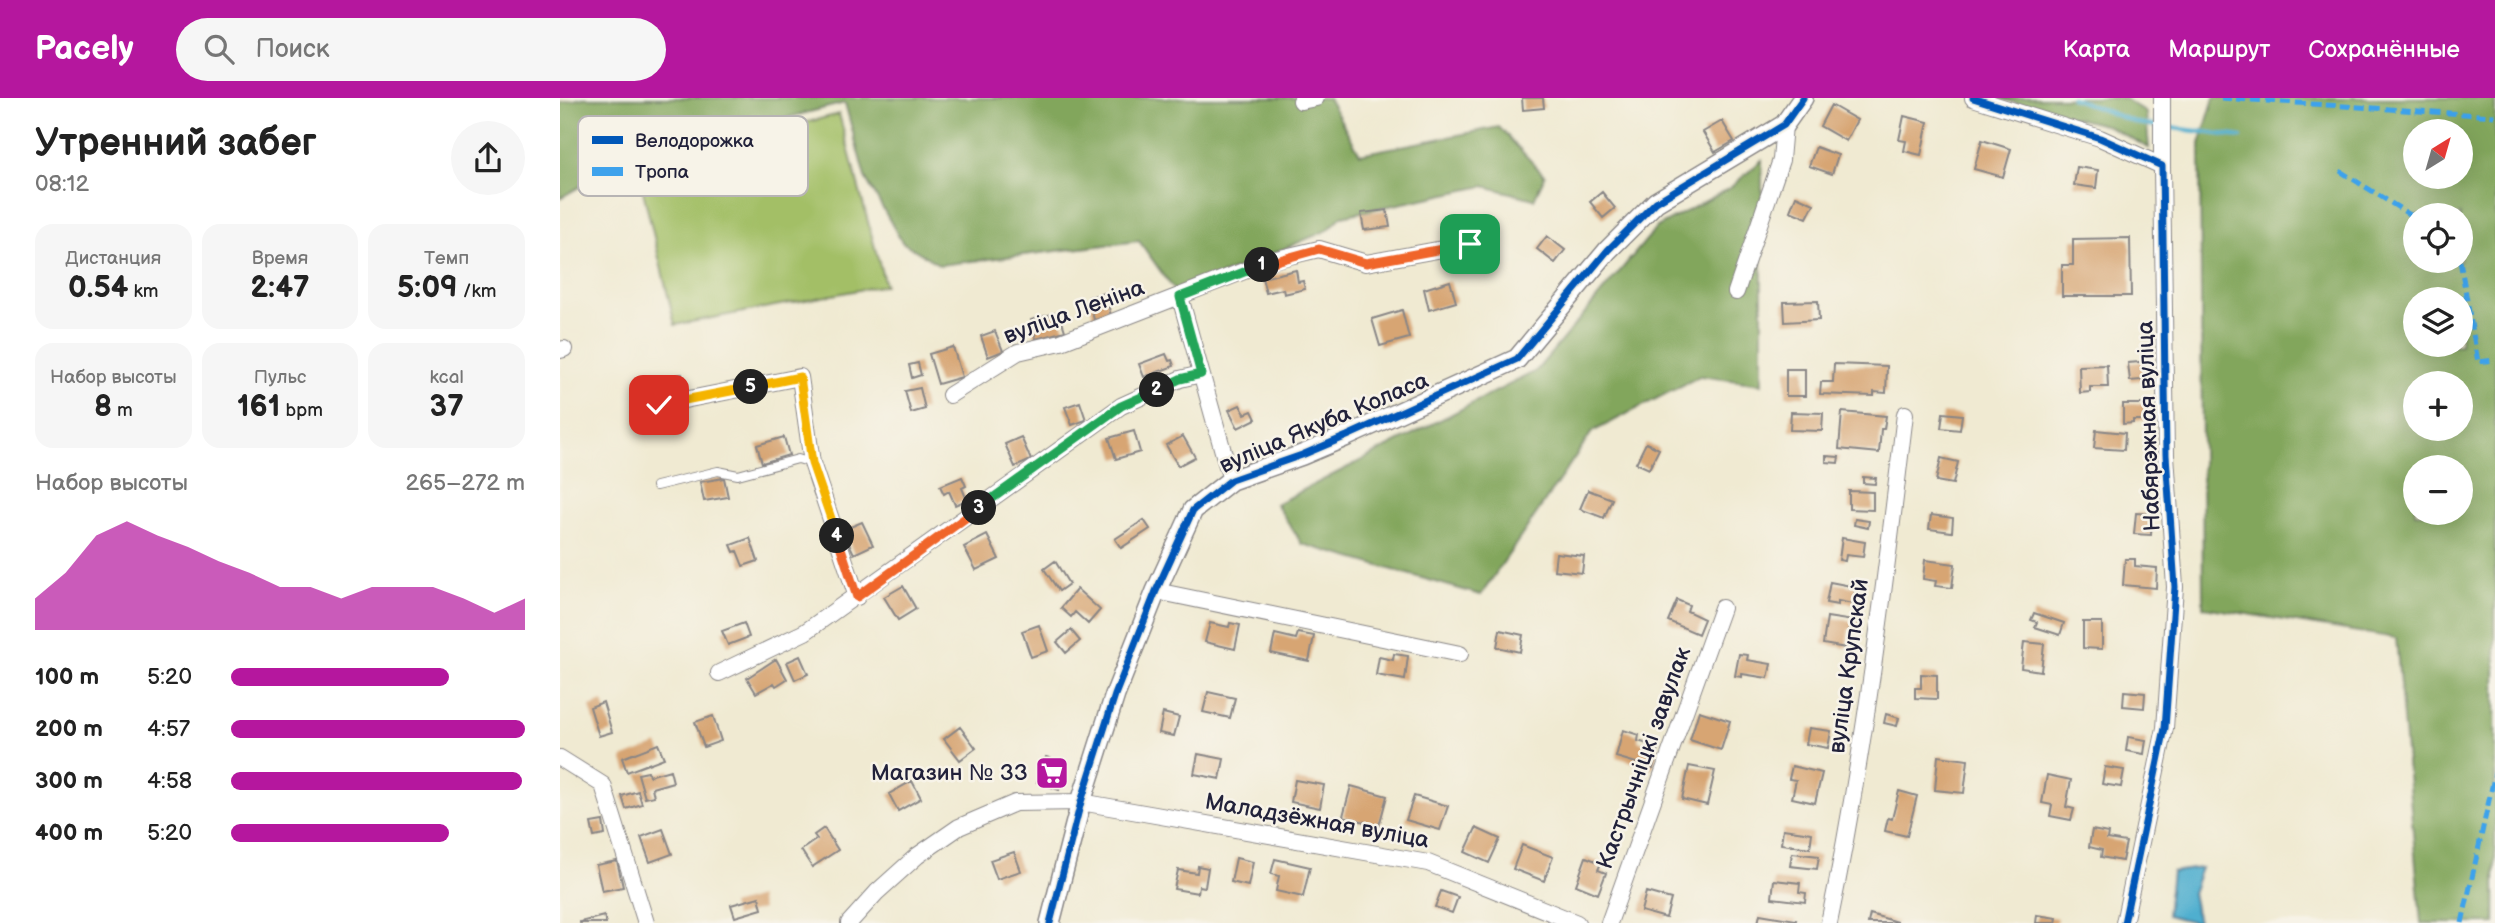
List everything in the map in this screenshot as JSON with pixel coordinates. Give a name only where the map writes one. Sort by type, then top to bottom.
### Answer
[{"type":"street","name":"вуліца Якуба Коласа","points":[[1050,923],[1081,803],[1115,695],[1156,591],[1193,510],[1231,480],[1347,436],[1517,359],[1608,250],[1656,202],[1784,125],[1803,98]]},
{"type":"street","points":[[1973,98],[2100,138],[2162,166]]},
{"type":"street","name":"Набярэжная вуліца","points":[[2124,923],[2165,728],[2175,587],[2166,455],[2162,98]]},
{"type":"street","points":[[1736,292],[1781,160],[1784,125]]},
{"type":"street","name":"вуліца Леніна","points":[[950,396],[1018,352],[1061,342],[1272,260],[1319,249],[1366,263],[1470,244]]},
{"type":"street","name":"вуліца Леніна","points":[[1180,297],[1231,480]]},
{"type":"street","points":[[719,674],[804,632],[857,597],[1121,406],[1180,379],[1201,374]]},
{"type":"street","points":[[659,405],[800,377],[812,463],[857,597]]},
{"type":"street","name":"вуліца Крупскай","points":[[1829,923],[1845,849],[1870,684],[1890,548],[1905,414]]},
{"type":"street","points":[[1156,591],[1460,654]]},
{"type":"street","name":"Кастрычніцкі завулак","points":[[1609,923],[1722,608]]},
{"type":"street","points":[[560,758],[603,785],[646,923]]},
{"type":"street","points":[[849,923],[877,892],[917,856],[959,827],[1015,803],[1081,803]]},
{"type":"street","name":"Маладзёжная вуліца","points":[[1081,803],[1428,863],[1577,923]]},
{"type":"lane","points":[[656,486],[718,471],[738,475],[798,459],[812,463]]},
{"type":"green space","points":[[583,98],[1328,98],[1360,154],[1499,127],[1545,176],[1534,199],[1484,186],[1342,216],[1328,230],[1177,294],[1139,241],[940,265],[902,242],[865,177],[845,103],[794,116],[578,116],[578,188],[560,198],[560,103]]},
{"type":"green space","points":[[1997,98],[2124,98],[2146,113],[2149,148],[2108,126]]},
{"type":"green space","points":[[2214,98],[2495,98],[2495,923],[2421,923],[2396,638],[2203,607],[2200,144]]},
{"type":"green space","points":[[839,114],[885,285],[675,325],[644,196],[808,196],[808,122]]},
{"type":"green space","points":[[1762,160],[1762,384],[1700,376],[1592,432],[1481,595],[1302,544],[1276,504],[1536,371],[1657,227],[1730,188]]},
{"type":"water","points":[[2201,868],[2192,893],[2198,923],[2167,915],[2172,872]]},
{"type":"building","points":[[1522,98],[1543,98],[1544,108],[1523,110]]},
{"type":"building","points":[[1831,105],[1857,120],[1846,141],[1820,126]]},
{"type":"building","points":[[1904,116],[1928,122],[1921,155],[1904,151],[1906,141],[1899,140]]},
{"type":"building","points":[[1722,121],[1734,141],[1715,152],[1703,132]]},
{"type":"building","points":[[1982,140],[2011,149],[2003,177],[1974,169]]},
{"type":"building","points":[[1816,147],[1838,155],[1832,174],[1809,166]]},
{"type":"building","points":[[2077,167],[2098,170],[2096,188],[2074,185]]},
{"type":"building","points":[[1602,192],[1615,208],[1603,218],[1590,202]]},
{"type":"building","points":[[1796,196],[1814,204],[1807,218],[1790,211]]},
{"type":"building","points":[[1387,210],[1390,227],[1364,230],[1361,213]]},
{"type":"building","points":[[1547,236],[1565,250],[1555,263],[1537,249]]},
{"type":"building","points":[[2130,238],[2131,296],[2062,296],[2062,265],[2073,265],[2073,239]]},
{"type":"building","points":[[1296,270],[1298,282],[1303,281],[1305,289],[1284,294],[1283,289],[1266,293],[1262,278]]},
{"type":"building","points":[[1450,281],[1456,302],[1429,310],[1424,289]]},
{"type":"building","points":[[1105,293],[1111,316],[1094,320],[1089,297]]},
{"type":"building","points":[[1818,301],[1819,320],[1785,322],[1784,302]]},
{"type":"building","points":[[1402,310],[1409,338],[1380,346],[1372,319]]},
{"type":"building","points":[[1059,312],[1065,331],[1036,339],[1031,320]]},
{"type":"building","points":[[995,331],[1003,351],[988,357],[981,336]]},
{"type":"building","points":[[953,347],[962,377],[938,384],[929,354]]},
{"type":"building","points":[[1166,354],[1174,366],[1144,377],[1139,364]]},
{"type":"building","points":[[2152,361],[2153,379],[2130,381],[2128,363]]},
{"type":"building","points":[[918,363],[921,375],[912,378],[909,365]]},
{"type":"building","points":[[1834,364],[1887,366],[1886,393],[1874,392],[1874,396],[1820,394],[1821,382],[1833,382]]},
{"type":"building","points":[[2107,365],[2108,387],[2090,387],[2090,392],[2080,393],[2079,366]]},
{"type":"building","points":[[1786,369],[1805,369],[1805,396],[1786,396]]},
{"type":"building","points":[[682,374],[685,391],[662,394],[660,377]]},
{"type":"building","points":[[920,388],[925,409],[911,413],[905,391]]},
{"type":"building","points":[[1080,402],[1086,420],[1072,425],[1065,407]]},
{"type":"building","points":[[2123,404],[2152,404],[2153,420],[2133,420],[2133,423],[2123,424]]},
{"type":"building","points":[[1240,405],[1245,414],[1252,411],[1256,419],[1238,428],[1229,410]]},
{"type":"building","points":[[1791,412],[1823,413],[1822,431],[1790,430]]},
{"type":"building","points":[[1842,412],[1886,416],[1884,429],[1881,429],[1879,453],[1839,449]]},
{"type":"building","points":[[1943,413],[1962,415],[1960,430],[1941,428]]},
{"type":"building","points":[[2096,430],[2125,433],[2124,450],[2094,448]]},
{"type":"building","points":[[1134,431],[1140,452],[1116,459],[1109,438]]},
{"type":"building","points":[[1183,436],[1195,457],[1178,466],[1166,445]]},
{"type":"building","points":[[784,437],[789,455],[762,463],[757,445]]},
{"type":"building","points":[[1021,437],[1031,460],[1015,467],[1005,444]]},
{"type":"building","points":[[1646,443],[1659,449],[1649,469],[1636,463]]},
{"type":"building","points":[[1826,456],[1839,457],[1838,463],[1826,462]]},
{"type":"building","points":[[1941,458],[1958,462],[1953,484],[1936,481]]},
{"type":"building","points":[[962,477],[966,486],[962,488],[967,500],[955,505],[949,491],[944,494],[940,486]]},
{"type":"building","points":[[1863,477],[1876,478],[1875,484],[1863,483]]},
{"type":"building","points":[[724,478],[728,497],[704,501],[700,482]]},
{"type":"building","points":[[1588,490],[1612,499],[1604,518],[1580,509]]},
{"type":"building","points":[[1849,491],[1873,492],[1873,510],[1849,509]]},
{"type":"building","points":[[2136,513],[2152,514],[2151,535],[2134,534]]},
{"type":"building","points":[[1931,515],[1953,518],[1952,532],[1929,529]]},
{"type":"building","points":[[1855,519],[1869,521],[1868,528],[1854,525]]},
{"type":"building","points":[[1144,520],[1150,529],[1121,548],[1115,539]]},
{"type":"building","points":[[862,522],[873,545],[854,554],[843,530]]},
{"type":"building","points":[[987,535],[999,559],[976,570],[964,547]]},
{"type":"building","points":[[750,538],[758,561],[743,566],[737,551],[734,552],[731,545]]},
{"type":"building","points":[[1842,538],[1865,542],[1863,557],[1846,555],[1845,561],[1839,560]]},
{"type":"building","points":[[1556,553],[1584,556],[1582,573],[1554,570]]},
{"type":"building","points":[[2125,559],[2135,559],[2135,566],[2157,568],[2156,588],[2123,585]]},
{"type":"building","points":[[1925,560],[1955,564],[1952,588],[1935,586],[1936,581],[1923,579]]},
{"type":"building","points":[[1055,561],[1069,584],[1059,591],[1044,569]]},
{"type":"building","points":[[1830,582],[1856,587],[1853,604],[1838,601],[1838,605],[1826,603]]},
{"type":"building","points":[[903,586],[916,609],[898,620],[884,597]]},
{"type":"building","points":[[1077,589],[1100,610],[1088,624],[1075,612],[1071,617],[1061,608]]},
{"type":"building","points":[[1677,600],[1689,605],[1687,611],[1704,619],[1698,634],[1668,621]]},
{"type":"building","points":[[2034,613],[2064,623],[2060,635],[2035,627],[2037,622],[2031,620]]},
{"type":"building","points":[[1827,617],[1860,622],[1859,630],[1849,629],[1846,648],[1823,644]]},
{"type":"building","points":[[2083,622],[2102,622],[2102,649],[2083,648]]},
{"type":"building","points":[[744,623],[749,637],[728,645],[722,631]]},
{"type":"building","points":[[1210,623],[1229,627],[1230,623],[1240,625],[1235,649],[1205,642]]},
{"type":"building","points":[[1039,625],[1048,651],[1031,657],[1022,631]]},
{"type":"building","points":[[1071,630],[1080,641],[1066,653],[1057,642]]},
{"type":"building","points":[[1500,630],[1523,635],[1520,652],[1497,647]]},
{"type":"building","points":[[1298,633],[1314,636],[1309,661],[1271,653],[1275,634],[1296,639]]},
{"type":"building","points":[[2024,642],[2044,644],[2041,671],[2021,668]]},
{"type":"building","points":[[1394,654],[1408,656],[1405,680],[1376,675],[1379,657],[1393,660]]},
{"type":"building","points":[[1739,654],[1748,655],[1747,660],[1771,664],[1768,678],[1742,674],[1742,677],[1735,676]]},
{"type":"building","points":[[800,656],[808,674],[795,680],[787,662]]},
{"type":"building","points":[[776,659],[787,679],[756,693],[747,678]]},
{"type":"building","points":[[1921,674],[1937,675],[1937,699],[1915,698],[1915,688],[1921,688]]},
{"type":"building","points":[[2124,691],[2145,693],[2144,708],[2123,706]]},
{"type":"building","points":[[1208,692],[1235,698],[1230,718],[1203,712]]},
{"type":"building","points":[[603,702],[612,732],[599,736],[590,707]]},
{"type":"building","points":[[1699,711],[1730,721],[1721,750],[1690,740]]},
{"type":"building","points":[[1163,713],[1179,717],[1174,736],[1159,733]]},
{"type":"building","points":[[1886,714],[1899,718],[1897,726],[1884,723]]},
{"type":"building","points":[[713,716],[721,741],[704,747],[695,722]]},
{"type":"building","points":[[960,727],[976,748],[960,760],[944,739]]},
{"type":"building","points":[[1809,728],[1831,731],[1828,748],[1806,744]]},
{"type":"building","points":[[1623,730],[1639,735],[1638,741],[1658,747],[1653,768],[1616,757]]},
{"type":"building","points":[[2128,737],[2146,740],[2144,754],[2126,751]]},
{"type":"building","points":[[658,744],[664,758],[627,772],[622,758]]},
{"type":"building","points":[[1198,754],[1224,759],[1220,779],[1194,774]]},
{"type":"building","points":[[1938,756],[1968,760],[1964,793],[1935,790]]},
{"type":"building","name":"Магазин № 33","points":[[1046,757],[1067,764],[1059,790],[1037,782]]},
{"type":"building","points":[[1689,766],[1715,771],[1707,805],[1682,799]]},
{"type":"building","points":[[1792,766],[1822,773],[1815,803],[1792,798],[1796,780],[1789,779]]},
{"type":"building","points":[[2105,767],[2124,770],[2121,787],[2102,784]]},
{"type":"building","points":[[670,770],[673,782],[652,788],[654,796],[645,798],[638,774],[648,772],[649,776]]},
{"type":"building","points":[[2047,775],[2071,780],[2066,807],[2074,809],[2071,820],[2050,816],[2052,805],[2042,803]]},
{"type":"building","points":[[1295,780],[1324,785],[1320,808],[1291,802]]},
{"type":"building","points":[[912,781],[921,798],[898,811],[889,794]]},
{"type":"building","points":[[1351,786],[1387,796],[1379,826],[1343,816]]},
{"type":"building","points":[[638,791],[642,804],[626,809],[622,796]]},
{"type":"building","points":[[1899,791],[1917,796],[1907,836],[1885,831],[1888,818],[1892,819]]},
{"type":"building","points":[[1414,796],[1448,806],[1440,830],[1406,820]]},
{"type":"building","points":[[603,821],[605,835],[594,837],[591,823]]},
{"type":"building","points":[[824,828],[838,850],[812,867],[801,850],[817,839],[814,835]]},
{"type":"building","points":[[1476,828],[1500,839],[1489,863],[1465,852]]},
{"type":"building","points":[[663,829],[672,854],[650,862],[641,837]]},
{"type":"building","points":[[1783,829],[1812,833],[1810,848],[1781,844]]},
{"type":"building","points":[[2092,830],[2108,833],[2107,839],[2126,842],[2122,861],[2101,857],[2102,850],[2089,847]]},
{"type":"building","points":[[1522,845],[1553,857],[1544,881],[1513,869]]},
{"type":"building","points":[[1014,852],[1021,871],[997,879],[990,860]]},
{"type":"building","points":[[1792,853],[1819,856],[1817,869],[1790,866]]},
{"type":"building","points":[[1586,857],[1601,863],[1598,870],[1606,873],[1598,894],[1576,885]]},
{"type":"building","points":[[1236,858],[1253,862],[1248,886],[1231,882]]},
{"type":"building","points":[[1275,859],[1310,867],[1303,897],[1276,891],[1279,876],[1271,874]]},
{"type":"building","points":[[617,861],[623,887],[602,891],[596,865]]},
{"type":"building","points":[[1198,866],[1208,868],[1205,887],[1199,886],[1198,893],[1174,889],[1178,870],[1197,873]]},
{"type":"building","points":[[1774,880],[1800,883],[1799,892],[1806,893],[1805,902],[1772,898]]},
{"type":"building","points":[[1441,891],[1458,897],[1452,913],[1435,907]]},
{"type":"building","points":[[1646,892],[1671,899],[1666,918],[1641,911]]},
{"type":"building","points":[[759,897],[762,909],[735,917],[731,905]]},
{"type":"building","points":[[1760,914],[1796,920],[1795,923],[1758,923]]},
{"type":"building","points":[[1870,914],[1897,922],[1897,923],[1868,923]]},
{"type":"building","points":[[2037,915],[2057,918],[2056,923],[2036,923]]},
{"type":"building","points":[[604,916],[606,923],[580,923],[580,922]]},
{"type":"waterway","points":[[2072,98],[2137,123],[2157,126]]},
{"type":"waterway","points":[[2166,127],[2241,137]]},
{"type":"marked path","points":[[2221,98],[2495,116]]},
{"type":"marked path","points":[[2340,171],[2403,210]]},
{"type":"marked path","points":[[2462,273],[2478,362],[2495,360]]},
{"type":"marked path","points":[[2462,923],[2495,773]]},
{"type":"cycle path","points":[[1050,923],[1081,802],[1115,695],[1156,591],[1193,510],[1231,480],[1347,436],[1517,359],[1608,250],[1656,202],[1784,125],[1803,98]]},
{"type":"cycle path","points":[[1973,98],[2100,138],[2162,166],[2166,455],[2175,587],[2165,728],[2124,923]]},
{"type":"place","name":"Магазин № 33","points":[[1052,773]]},
{"type":"route","points":[[659,405],[800,377],[812,463],[857,597],[1121,406],[1180,379],[1201,374],[1180,297],[1272,260],[1319,249],[1366,263],[1470,244]]}]
